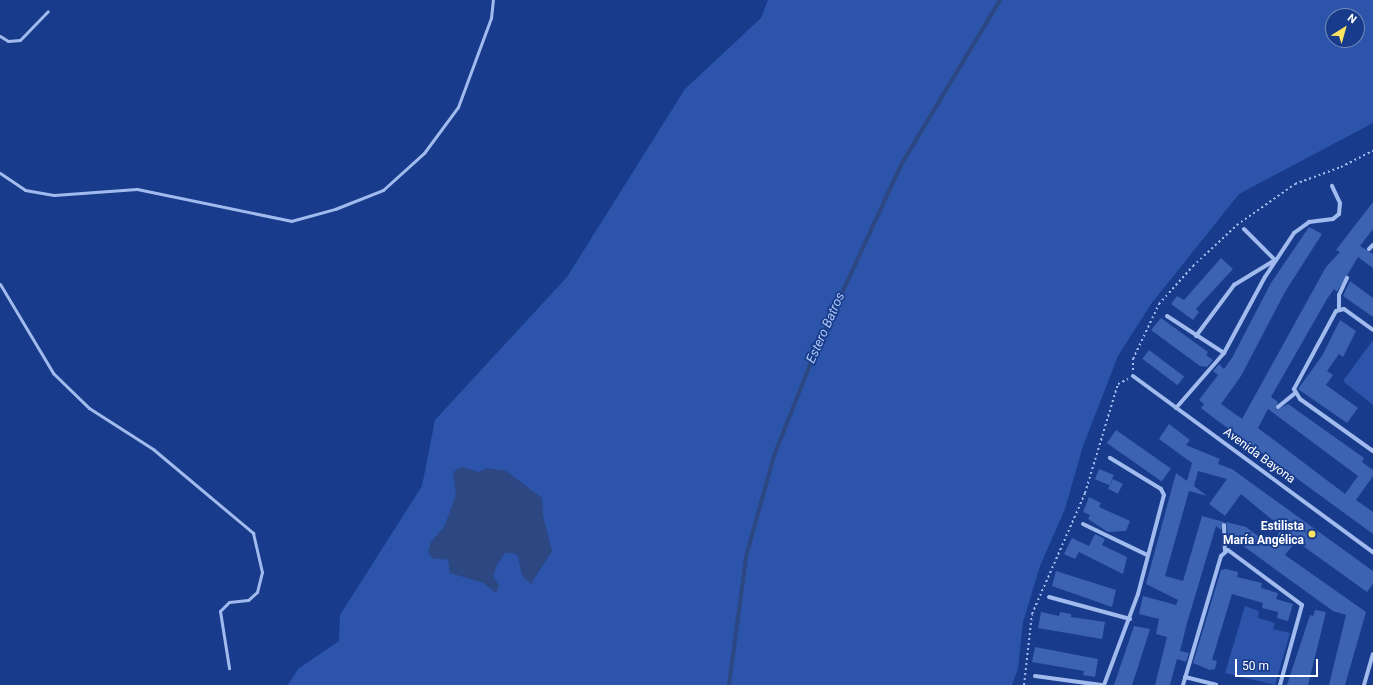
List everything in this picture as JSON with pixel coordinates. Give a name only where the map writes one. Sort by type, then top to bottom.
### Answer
[{"type":"street","points":[[1176,408],[1224,353],[1275,260],[1305,225],[1340,214],[1340,203],[1332,186]]},
{"type":"street","points":[[1244,229],[1275,260]]},
{"type":"street","points":[[1369,249],[1373,245]]},
{"type":"street","points":[[1196,336],[1234,285],[1275,260]]},
{"type":"street","points":[[1295,393],[1295,382],[1339,309],[1339,295],[1347,278]]},
{"type":"street","points":[[1339,309],[1346,310],[1373,330]]},
{"type":"street","points":[[1167,316],[1224,353]]},
{"type":"street","name":"Avenida Bayona","points":[[1133,376],[1373,552]]},
{"type":"street","points":[[1278,407],[1295,393]]},
{"type":"street","points":[[1295,393],[1371,450],[1373,443]]},
{"type":"street","points":[[1104,685],[1130,619],[1164,492],[1110,458]]},
{"type":"street","points":[[1083,524],[1146,555]]},
{"type":"street","points":[[1183,685],[1225,550],[1224,525]]},
{"type":"street","points":[[1225,550],[1232,551],[1302,605],[1280,685]]},
{"type":"street","points":[[1048,597],[1130,619]]},
{"type":"street","points":[[1364,685],[1373,654]]},
{"type":"street","points":[[1035,676],[1101,685]]},
{"type":"street","points":[[1185,677],[1216,685]]},
{"type":"lane","points":[[0,173],[25,190],[54,195],[137,189],[292,221],[335,209],[383,190],[424,153],[458,107],[492,18],[493,0]]},
{"type":"lane","points":[[0,36],[8,41],[20,40],[48,10]]},
{"type":"lane","points":[[0,284],[52,373],[89,408],[153,448],[253,533],[262,572],[257,592],[248,600],[229,602],[220,611],[229,668]]},
{"type":"path","points":[[1024,685],[1032,614],[1085,493],[1118,384],[1133,376],[1133,359],[1159,304],[1222,238],[1295,184],[1341,168],[1373,151]]},
{"type":"shaded area","points":[[768,0],[1373,0],[1373,123],[1239,194],[1151,304],[1118,356],[1083,446],[1065,509],[1040,566],[1023,622],[1018,669],[1012,685],[288,685],[298,669],[339,641],[340,615],[422,486],[435,420],[567,277],[685,89],[761,18]]},
{"type":"shaded area","points":[[1373,340],[1373,405],[1343,381]]},
{"type":"shaded area","points":[[462,467],[479,472],[487,468],[506,471],[542,498],[543,516],[552,551],[531,584],[522,576],[518,556],[513,553],[505,553],[497,565],[493,576],[499,586],[496,593],[484,583],[450,573],[448,560],[432,558],[428,552],[431,542],[444,527],[456,495],[453,472]]},
{"type":"shaded area","points":[[1245,606],[1259,611],[1258,618],[1275,623],[1273,629],[1290,633],[1275,685],[1225,673]]},
{"type":"building","points":[[1373,202],[1373,229],[1360,246],[1373,254],[1373,268],[1358,257],[1337,292],[1334,289],[1327,299],[1271,397],[1278,402],[1276,410],[1288,404],[1364,458],[1362,462],[1373,470],[1373,476],[1356,500],[1373,512],[1373,534],[1201,408],[1204,404],[1199,400],[1218,375],[1213,371],[1219,364],[1224,369],[1232,358],[1271,283],[1309,227],[1322,234],[1285,292],[1241,376],[1221,404],[1242,419],[1326,267],[1340,252],[1336,250]],"holes":[[[1268,409],[1358,476],[1345,494],[1258,428]]]},
{"type":"building","points":[[1221,258],[1233,269],[1196,309],[1199,312],[1193,320],[1171,304],[1177,296],[1184,300]]},
{"type":"building","points":[[1350,281],[1373,298],[1373,317],[1343,296]]},
{"type":"building","points":[[1161,318],[1208,352],[1206,355],[1213,360],[1207,367],[1200,366],[1151,330]]},
{"type":"building","points":[[1340,320],[1356,331],[1343,357],[1339,354],[1327,371],[1333,375],[1326,385],[1358,408],[1347,423],[1298,389],[1322,356]]},
{"type":"building","points":[[1149,350],[1184,376],[1178,385],[1142,359]]},
{"type":"building","points":[[1169,424],[1190,440],[1186,445],[1220,459],[1218,464],[1232,469],[1373,571],[1373,584],[1367,592],[1296,541],[1285,555],[1366,612],[1345,685],[1329,685],[1346,615],[1333,611],[1228,535],[1226,522],[1246,527],[1267,543],[1272,543],[1282,528],[1241,494],[1225,516],[1209,504],[1227,479],[1198,471],[1194,486],[1207,496],[1189,491],[1165,576],[1183,581],[1202,516],[1224,522],[1221,530],[1216,526],[1187,623],[1180,651],[1189,653],[1186,662],[1177,659],[1170,685],[1155,685],[1167,637],[1156,634],[1159,619],[1139,614],[1143,596],[1176,605],[1178,600],[1146,584],[1176,473],[1187,481],[1192,463],[1159,439]]},
{"type":"building","points":[[1116,430],[1171,468],[1162,482],[1107,443]]},
{"type":"building","points":[[1099,469],[1114,475],[1110,485],[1095,479]]},
{"type":"building","points":[[1113,479],[1123,484],[1118,494],[1108,489]]},
{"type":"building","points":[[1089,497],[1101,503],[1099,507],[1130,521],[1126,531],[1108,532],[1088,519],[1090,515],[1083,512]]},
{"type":"building","points":[[1095,534],[1105,539],[1102,545],[1127,557],[1123,574],[1079,552],[1075,559],[1064,554],[1072,538],[1089,546]]},
{"type":"building","points":[[1226,569],[1238,572],[1237,577],[1262,583],[1261,588],[1278,593],[1276,599],[1293,604],[1288,621],[1277,618],[1278,612],[1262,608],[1263,603],[1232,594],[1212,660],[1217,661],[1215,669],[1210,670],[1193,663],[1221,570]]},
{"type":"building","points":[[1056,571],[1116,590],[1112,607],[1052,586]]},
{"type":"building","points":[[1315,610],[1326,612],[1308,685],[1287,685],[1310,615],[1313,616]]},
{"type":"building","points":[[1041,612],[1059,616],[1060,612],[1071,614],[1071,617],[1105,622],[1102,639],[1038,628]]},
{"type":"building","points":[[1134,626],[1150,629],[1132,685],[1114,685]]},
{"type":"building","points":[[1035,647],[1098,659],[1095,677],[1083,675],[1084,671],[1032,662]]},
{"type":"waterway","name":"Estero Batros","points":[[729,685],[746,557],[774,456],[818,345],[901,165],[1000,0]]},
{"type":"place","name":"Estilista María Angélica","points":[[1312,534]]}]
